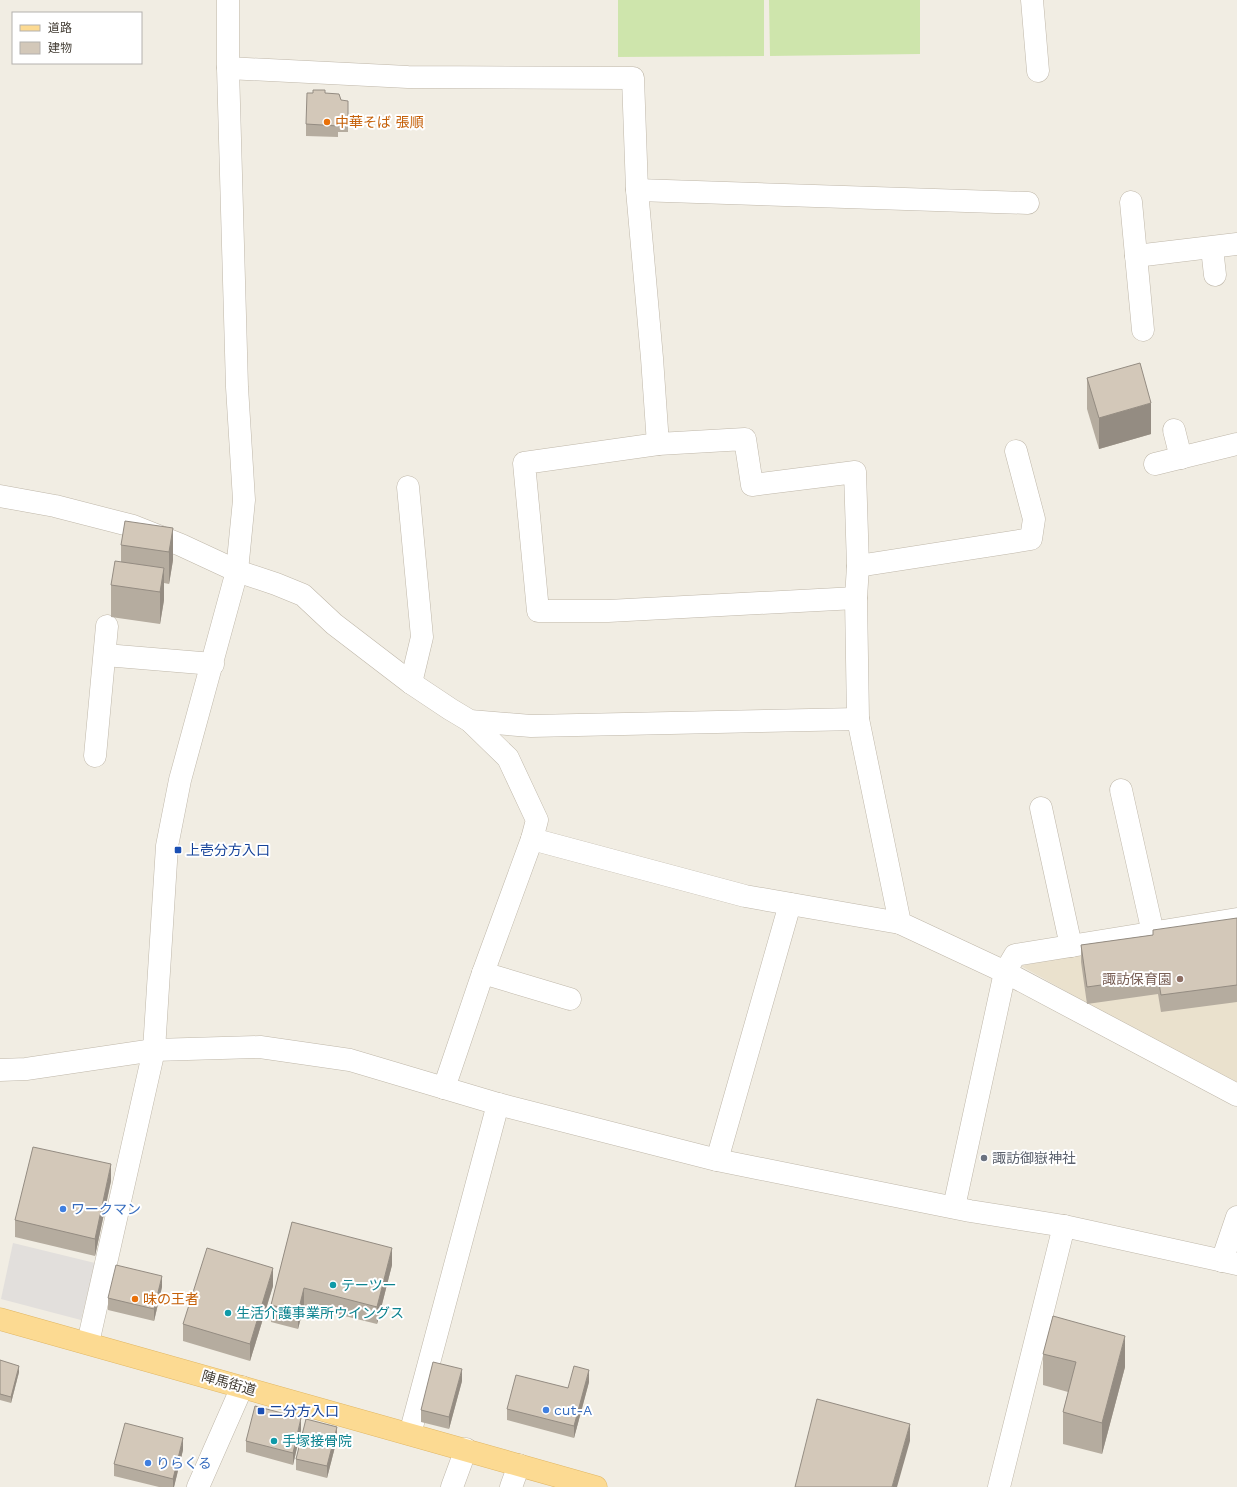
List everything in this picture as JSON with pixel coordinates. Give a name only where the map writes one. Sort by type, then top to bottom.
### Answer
[{"type":"main road","name":"陣馬街道","points":[[0,1319],[466,1449],[596,1487]]},
{"type":"street","points":[[88,1343],[154,1050],[167,846],[180,780],[213,664],[237,571],[244,500],[237,379],[228,68],[228,0]]},
{"type":"street","points":[[1032,0],[1038,71]]},
{"type":"street","points":[[228,68],[408,77],[633,78],[637,190],[658,444]]},
{"type":"street","points":[[637,190],[1028,203]]},
{"type":"street","points":[[1131,202],[1142,330]]},
{"type":"street","points":[[1136,256],[1237,244]]},
{"type":"street","points":[[1212,248],[1215,275]]},
{"type":"street","points":[[1174,430],[1181,458]]},
{"type":"street","points":[[856,598],[608,611],[538,611],[524,463],[658,444],[745,439],[752,485],[855,472],[858,566],[856,598],[858,719],[900,923]]},
{"type":"street","points":[[1155,464],[1237,444]]},
{"type":"street","points":[[858,566],[1031,539],[1034,519],[1016,451]]},
{"type":"street","points":[[408,487],[422,638],[412,683]]},
{"type":"street","points":[[0,496],[55,506],[133,526],[181,545],[237,571],[276,584],[302,595],[334,624],[412,683],[450,709],[470,720],[508,758],[537,820],[532,839],[483,973],[444,1088]]},
{"type":"street","points":[[95,756],[107,626]]},
{"type":"street","points":[[105,654],[213,664]]},
{"type":"street","points":[[470,720],[531,726],[858,719]]},
{"type":"street","points":[[1121,790],[1153,933]]},
{"type":"street","points":[[1041,808],[1071,946]]},
{"type":"street","points":[[532,839],[745,896],[900,923],[1005,972],[1237,1095]]},
{"type":"street","points":[[718,1160],[790,904]]},
{"type":"street","points":[[954,1207],[1005,972],[1015,955],[1237,919]]},
{"type":"street","points":[[483,973],[570,999]]},
{"type":"street","points":[[0,1070],[26,1069],[154,1050],[260,1047],[350,1060],[498,1104],[718,1160],[954,1207],[1064,1226],[1229,1262],[1237,1217]]},
{"type":"street","points":[[410,1434],[498,1104]]},
{"type":"street","points":[[999,1487],[1064,1226]]},
{"type":"street","points":[[198,1487],[242,1387]]},
{"type":"street","points":[[452,1487],[466,1449]]},
{"type":"street","points":[[511,1487],[519,1465]]},
{"type":"shaded area","points":[[1237,928],[1237,1087],[1021,966],[1078,954]]},
{"type":"shaded area","points":[[13,1243],[95,1263],[81,1320],[1,1299]]},
{"type":"green space","points":[[618,0],[764,0],[764,56],[618,57]]},
{"type":"green space","points":[[769,0],[920,0],[920,54],[770,56]]},
{"type":"building","name":"中華そば 張順","points":[[313,90],[325,90],[325,93],[339,94],[341,100],[348,101],[348,120],[338,120],[338,126],[306,124],[307,93],[313,93]]},
{"type":"building","points":[[1140,363],[1151,403],[1099,418],[1087,378]]},
{"type":"building","points":[[125,521],[173,528],[169,552],[121,545]]},
{"type":"building","points":[[115,561],[164,568],[160,592],[111,585]]},
{"type":"building","name":"諏訪保育園","points":[[1237,918],[1237,985],[1161,995],[1158,977],[1087,987],[1081,945],[1153,935],[1153,930]]},
{"type":"building","name":"ワークマン","points":[[33,1147],[111,1164],[95,1239],[15,1220]]},
{"type":"building","name":"テーツー","points":[[292,1222],[392,1248],[377,1307],[304,1288],[298,1312],[271,1305]]},
{"type":"building","name":"生活介護事業所ウイングス","points":[[207,1248],[273,1268],[250,1344],[183,1324]]},
{"type":"building","name":"味の王者","points":[[116,1265],[162,1276],[154,1309],[108,1298]]},
{"type":"building","points":[[1053,1316],[1125,1336],[1102,1423],[1063,1412],[1076,1362],[1043,1354]]},
{"type":"building","points":[[0,1360],[19,1366],[11,1397],[0,1394]]},
{"type":"building","points":[[433,1362],[462,1369],[449,1417],[421,1410]]},
{"type":"building","name":"cut-A","points":[[574,1366],[589,1370],[574,1426],[507,1409],[516,1375],[568,1388]]},
{"type":"building","points":[[817,1399],[910,1424],[892,1487],[795,1487]]},
{"type":"building","name":"手塚接骨院","points":[[255,1406],[301,1418],[293,1453],[246,1441]]},
{"type":"building","points":[[306,1419],[337,1427],[327,1466],[296,1459]]},
{"type":"building","name":"りらくる","points":[[125,1423],[183,1438],[173,1479],[114,1464]]},
{"type":"place","name":"中華そば 張順","points":[[327,122]]},
{"type":"place","name":"上壱分方入口","points":[[178,850]]},
{"type":"place","name":"諏訪保育園","points":[[1180,979]]},
{"type":"place","name":"諏訪御嶽神社","points":[[984,1158]]},
{"type":"place","name":"ワークマン","points":[[63,1209]]},
{"type":"place","name":"テーツー","points":[[333,1285]]},
{"type":"place","name":"味の王者","points":[[135,1299]]},
{"type":"place","name":"生活介護事業所ウイングス","points":[[228,1313]]},
{"type":"place","name":"cut-A","points":[[546,1410]]},
{"type":"place","name":"二分方入口","points":[[261,1411]]},
{"type":"place","name":"手塚接骨院","points":[[274,1441]]},
{"type":"place","name":"りらくる","points":[[148,1463]]}]
